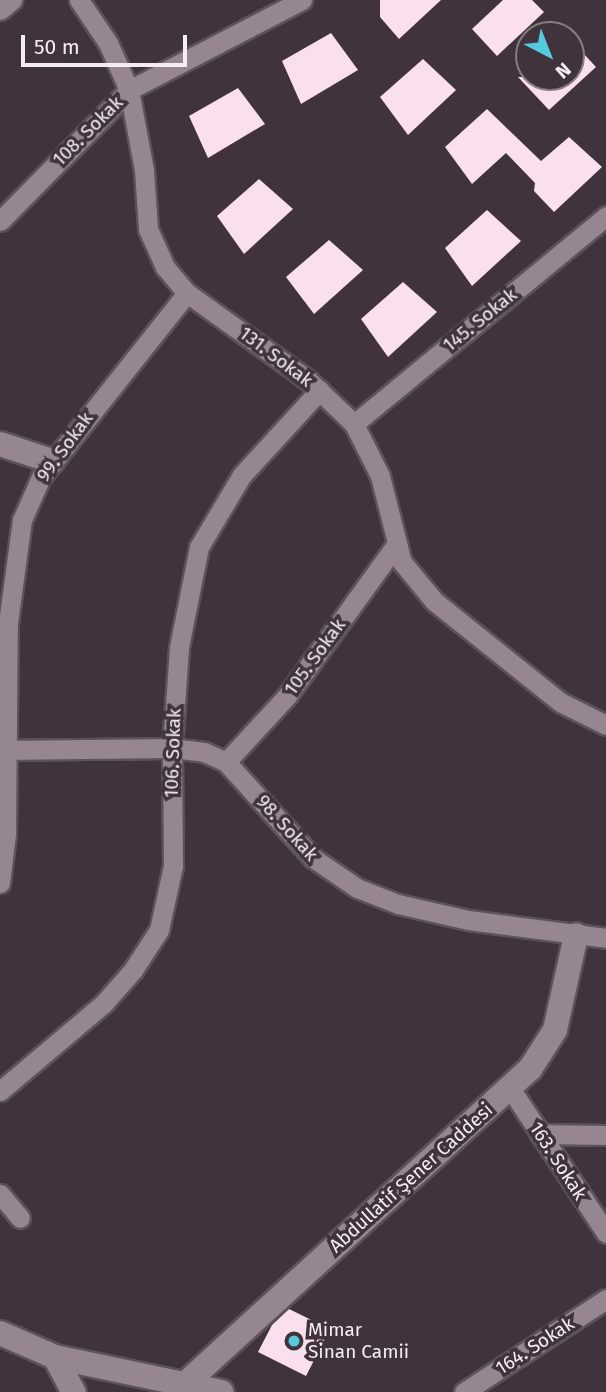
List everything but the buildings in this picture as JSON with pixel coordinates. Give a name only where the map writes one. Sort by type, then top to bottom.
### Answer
[{"type":"street","points":[[0,10],[12,0]]},
{"type":"street","name":"131. Sokak","points":[[79,0],[108,43],[129,90],[144,170],[148,229],[164,267],[187,293],[320,390],[354,424],[380,476],[402,562],[434,601],[560,702],[606,725]]},
{"type":"street","name":"108. Sokak","points":[[0,221],[129,90],[302,0]]},
{"type":"street","name":"145. Sokak","points":[[354,424],[606,216]]},
{"type":"street","name":"99. Sokak","points":[[0,883],[6,834],[2,749],[14,555],[30,499],[52,461],[187,293]]},
{"type":"street","name":"106. Sokak","points":[[0,1091],[103,1003],[133,970],[159,930],[173,866],[172,748],[179,647],[199,547],[242,475],[320,390]]},
{"type":"street","points":[[0,444],[52,461]]},
{"type":"street","name":"105. Sokak","points":[[226,762],[287,696],[396,545]]},
{"type":"street","name":"98. Sokak","points":[[2,749],[172,748],[204,752],[226,762],[313,858],[341,880],[398,904],[468,920],[606,938]]},
{"type":"street","name":"Abdullatif Şener Caddesi","points":[[186,1384],[530,1069],[555,1030],[576,935]]},
{"type":"street","name":"163. Sokak","points":[[510,1088],[606,1233]]},
{"type":"street","points":[[540,1134],[606,1135]]},
{"type":"street","points":[[0,1194],[20,1218]]},
{"type":"street","name":"164. Sokak","points":[[464,1392],[606,1299]]},
{"type":"street","points":[[0,1333],[55,1357],[221,1392]]},
{"type":"street","points":[[55,1357],[74,1392]]},
{"type":"place","name":"Mimar Sinan Camii","points":[[294,1341]]}]
